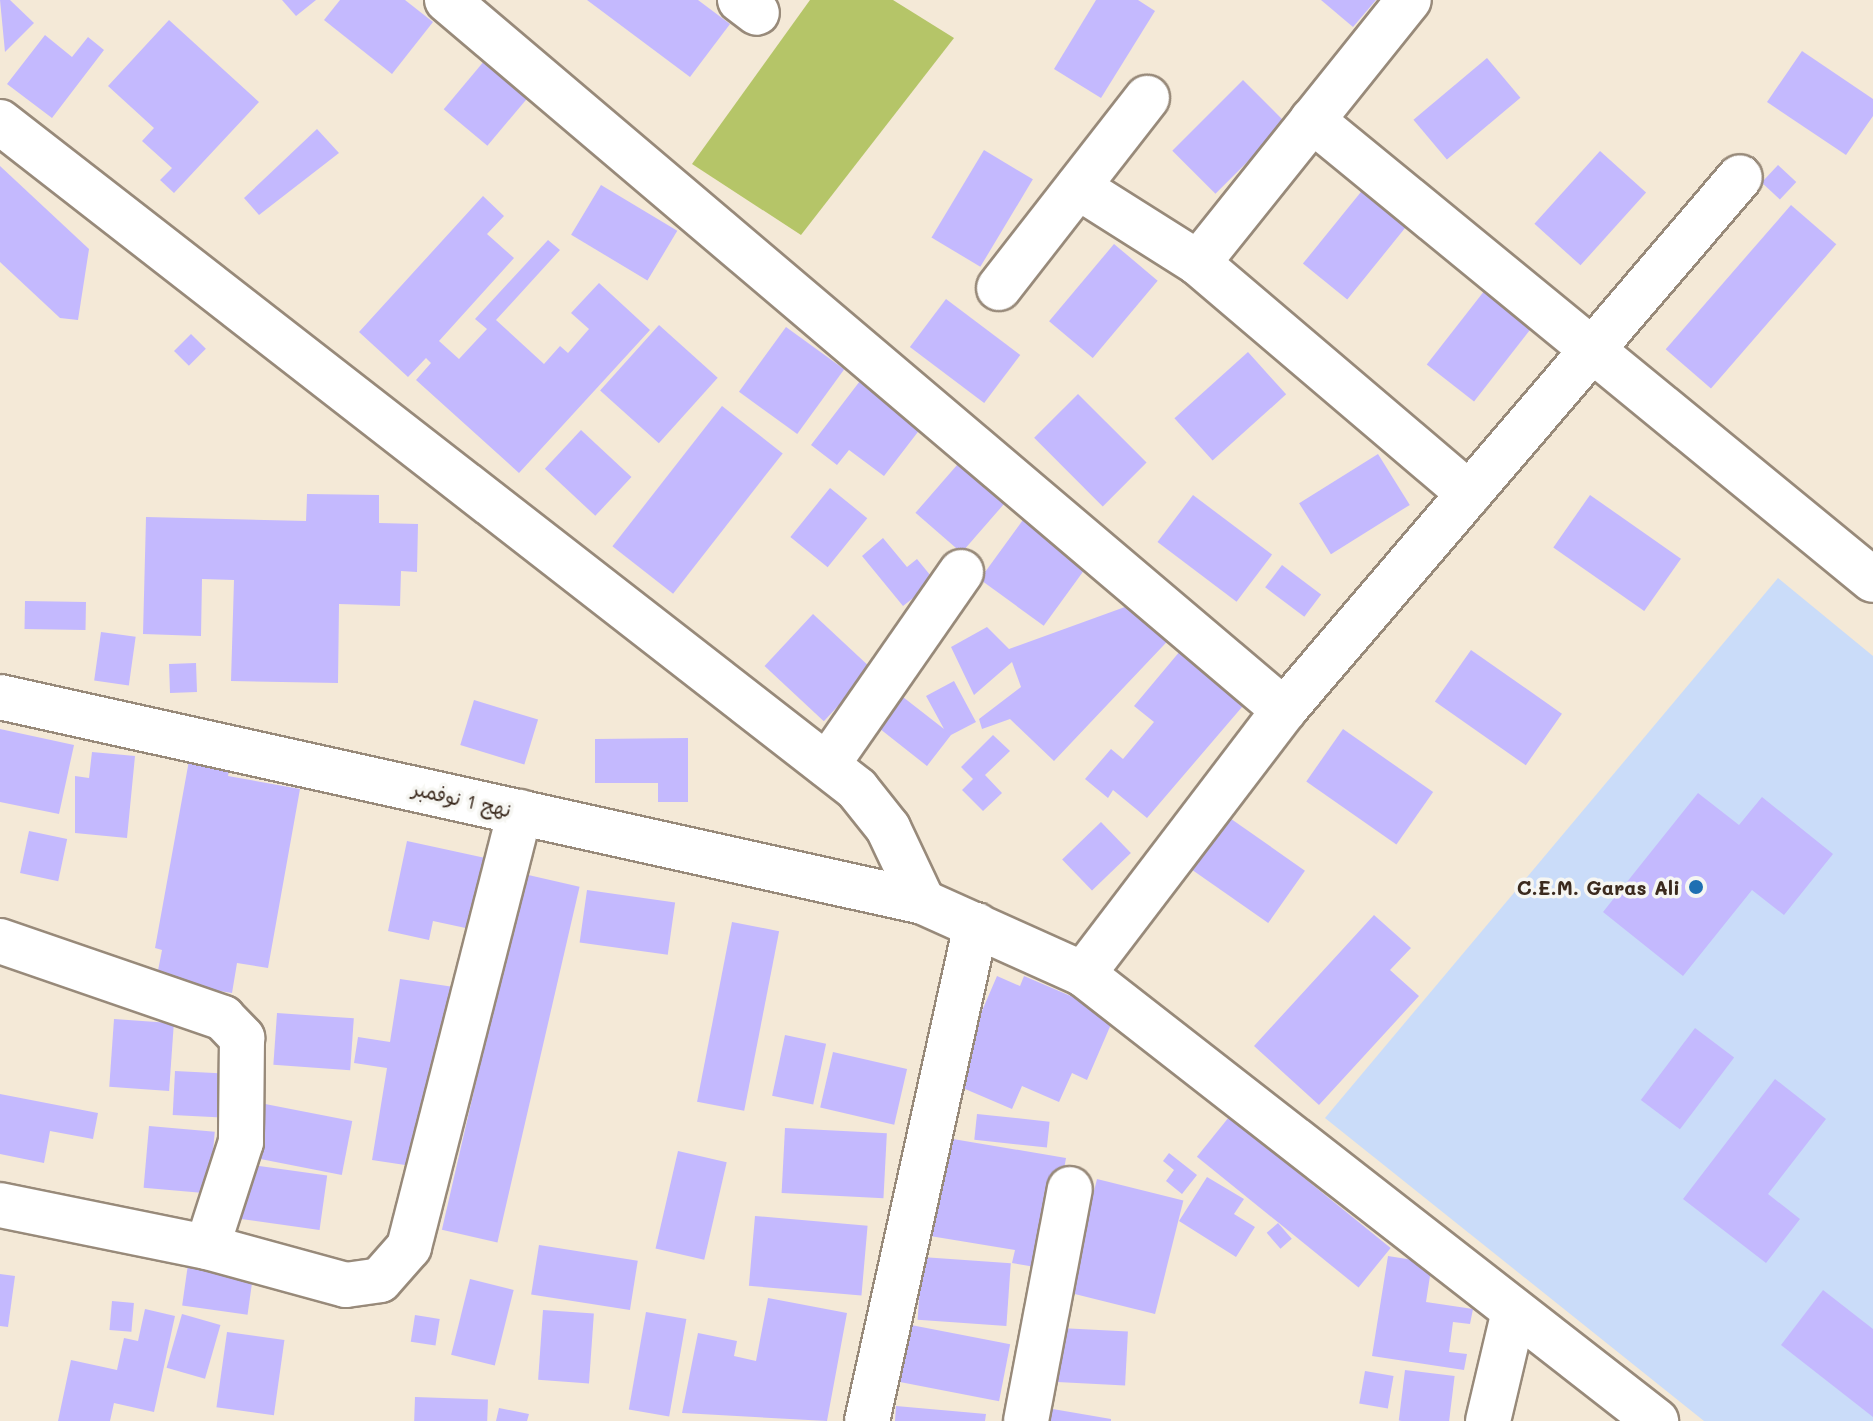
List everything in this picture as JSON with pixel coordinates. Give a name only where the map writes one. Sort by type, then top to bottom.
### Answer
[{"type":"street","points":[[1198,263],[1409,0]]},
{"type":"street","points":[[464,5],[1284,710]]},
{"type":"street","points":[[999,288],[1147,98]]},
{"type":"street","points":[[1312,120],[1590,353],[1873,580]]},
{"type":"street","points":[[0,122],[827,765],[888,828],[923,902]]},
{"type":"street","points":[[1083,974],[1284,710],[1740,177]]},
{"type":"street","points":[[1078,187],[1198,263],[1469,494]]},
{"type":"street","points":[[827,765],[961,572]]},
{"type":"street","name":"نهج 1 نوفمبر","points":[[0,697],[923,902],[976,925],[1083,974],[1656,1421]]},
{"type":"street","points":[[0,1205],[207,1247],[346,1285],[380,1280],[409,1247],[520,812]]},
{"type":"street","points":[[867,1421],[976,925]]},
{"type":"street","points":[[0,941],[223,1018],[242,1038],[241,1142],[207,1247]]},
{"type":"street","points":[[1026,1421],[1070,1189]]},
{"type":"street","points":[[1488,1421],[1514,1311]]},
{"type":"shaded area","name":"C.E.M. Garas Ali","points":[[1778,578],[1873,656],[1873,1421],[1704,1421],[1325,1118]]},
{"type":"green space","points":[[810,0],[893,0],[954,38],[801,235],[692,164]]},
{"type":"building","points":[[0,0],[10,0],[34,23],[5,52]]},
{"type":"building","points":[[282,0],[316,0],[296,16]]},
{"type":"building","points":[[340,0],[405,0],[433,22],[392,74],[324,20]]},
{"type":"building","points":[[587,0],[698,0],[730,24],[690,77]]},
{"type":"building","points":[[1096,0],[1138,0],[1155,11],[1101,98],[1054,69]]},
{"type":"building","points":[[1321,0],[1376,0],[1353,27]]},
{"type":"building","points":[[169,20],[259,102],[174,193],[160,180],[172,168],[142,141],[154,128],[108,86]]},
{"type":"building","points":[[45,35],[72,57],[88,37],[104,50],[52,118],[7,84]]},
{"type":"building","points":[[1802,51],[1873,99],[1873,116],[1846,155],[1767,102]]},
{"type":"building","points":[[490,54],[534,91],[487,146],[444,109]]},
{"type":"building","points":[[1487,58],[1520,98],[1447,160],[1413,120]]},
{"type":"building","points":[[1243,80],[1286,123],[1215,194],[1172,151]]},
{"type":"building","points":[[317,129],[339,153],[259,215],[244,198]]},
{"type":"building","points":[[984,150],[1033,179],[980,267],[931,237]]},
{"type":"building","points":[[1600,151],[1646,192],[1581,265],[1534,224]]},
{"type":"building","points":[[1778,165],[1796,182],[1780,200],[1762,183]]},
{"type":"building","points":[[0,166],[89,249],[78,320],[60,318],[0,262]]},
{"type":"building","points":[[1369,182],[1413,218],[1347,299],[1303,264]]},
{"type":"building","points":[[601,185],[677,231],[647,281],[571,235]]},
{"type":"building","points":[[483,196],[504,216],[487,234],[514,258],[439,341],[459,359],[487,329],[475,319],[548,240],[560,250],[496,320],[544,364],[560,346],[568,353],[589,329],[571,313],[599,283],[650,330],[519,473],[416,380],[431,363],[426,358],[408,377],[359,332]]},
{"type":"building","points":[[1791,205],[1836,244],[1711,389],[1666,349]]},
{"type":"building","points":[[1114,244],[1158,281],[1093,358],[1049,321]]},
{"type":"building","points":[[1492,281],[1539,318],[1474,401],[1427,365]]},
{"type":"building","points":[[946,299],[1020,355],[984,403],[910,347]]},
{"type":"building","points":[[659,325],[718,378],[659,443],[600,390]]},
{"type":"building","points":[[786,327],[844,369],[797,434],[739,392]]},
{"type":"building","points":[[191,334],[206,349],[189,366],[174,351]]},
{"type":"building","points":[[1248,352],[1286,394],[1213,461],[1174,418]]},
{"type":"building","points":[[863,377],[924,424],[884,476],[849,450],[837,465],[811,445]]},
{"type":"building","points":[[1078,394],[1147,463],[1103,506],[1034,438]]},
{"type":"building","points":[[722,406],[783,453],[673,594],[612,546]]},
{"type":"building","points":[[581,430],[631,477],[595,516],[545,469]]},
{"type":"building","points":[[1378,454],[1410,505],[1331,554],[1299,503]]},
{"type":"building","points":[[964,457],[1010,497],[961,553],[915,513]]},
{"type":"building","points":[[830,488],[867,518],[828,567],[790,537]]},
{"type":"building","points":[[307,494],[379,495],[379,523],[418,524],[417,572],[401,571],[400,606],[339,604],[338,683],[231,681],[234,580],[202,579],[201,636],[143,634],[146,517],[306,521]]},
{"type":"building","points":[[1193,495],[1272,555],[1237,602],[1157,542]]},
{"type":"building","points":[[1590,495],[1681,559],[1644,611],[1553,547]]},
{"type":"building","points":[[1028,513],[1092,559],[1044,626],[980,579]]},
{"type":"building","points":[[883,538],[907,567],[917,559],[935,581],[903,606],[862,556]]},
{"type":"building","points":[[1282,565],[1321,594],[1304,617],[1265,587]]},
{"type":"building","points":[[1147,599],[1179,629],[1054,761],[1010,719],[982,729],[979,719],[1021,687],[1012,662],[974,695],[951,647],[987,627],[1009,649]]},
{"type":"building","points":[[25,601],[86,602],[86,630],[25,629]]},
{"type":"building","points":[[813,614],[872,669],[824,721],[765,666]]},
{"type":"building","points":[[101,632],[136,637],[129,685],[94,681]]},
{"type":"building","points":[[1196,632],[1260,686],[1147,818],[1113,790],[1108,798],[1085,779],[1111,749],[1123,759],[1154,722],[1134,706]]},
{"type":"building","points":[[1471,650],[1562,714],[1526,765],[1435,702]]},
{"type":"building","points":[[196,663],[197,692],[170,693],[169,664]]},
{"type":"building","points":[[954,681],[976,722],[951,735],[927,766],[870,721],[894,690],[944,729],[926,696]]},
{"type":"building","points":[[474,700],[538,720],[524,765],[460,745]]},
{"type":"building","points":[[0,729],[74,745],[59,814],[0,802]]},
{"type":"building","points":[[1343,729],[1433,792],[1396,845],[1306,781]]},
{"type":"building","points":[[993,735],[1010,751],[985,775],[1002,793],[983,811],[962,790],[973,779],[961,767]]},
{"type":"building","points":[[688,738],[688,802],[658,802],[658,783],[595,783],[595,739]]},
{"type":"building","points":[[92,752],[135,756],[127,838],[75,833],[75,776],[89,778]]},
{"type":"building","points":[[190,755],[231,762],[228,776],[300,789],[268,968],[237,963],[232,993],[156,981],[162,950],[155,948]]},
{"type":"building","points":[[1698,793],[1739,825],[1762,797],[1833,854],[1784,915],[1752,890],[1683,976],[1603,912]]},
{"type":"building","points":[[1214,807],[1305,871],[1268,923],[1177,859]]},
{"type":"building","points":[[1101,822],[1131,853],[1092,890],[1062,860]]},
{"type":"building","points":[[29,831],[67,839],[58,881],[20,873]]},
{"type":"building","points":[[407,841],[490,859],[475,930],[433,921],[429,940],[388,931]]},
{"type":"building","points":[[524,874],[580,887],[497,1242],[442,1230]]},
{"type":"building","points":[[587,890],[675,902],[668,955],[580,942]]},
{"type":"building","points":[[1374,915],[1411,948],[1390,970],[1419,996],[1319,1105],[1254,1046]]},
{"type":"building","points":[[732,922],[779,931],[744,1111],[697,1102]]},
{"type":"building","points":[[997,976],[1020,986],[1024,976],[1115,1015],[1087,1080],[1072,1073],[1059,1102],[1022,1086],[1012,1109],[951,1083]]},
{"type":"building","points":[[400,979],[454,987],[425,1168],[372,1160],[387,1068],[354,1063],[358,1037],[390,1042]]},
{"type":"building","points":[[277,1013],[354,1018],[350,1070],[273,1065]]},
{"type":"building","points":[[114,1019],[174,1023],[169,1091],[109,1087]]},
{"type":"building","points":[[1695,1028],[1734,1057],[1680,1129],[1641,1100]]},
{"type":"building","points":[[785,1035],[826,1044],[813,1104],[772,1096]]},
{"type":"building","points":[[833,1052],[907,1069],[894,1125],[820,1108]]},
{"type":"building","points":[[175,1071],[229,1074],[227,1118],[173,1115]]},
{"type":"building","points":[[1775,1079],[1826,1119],[1768,1194],[1800,1219],[1766,1263],[1683,1199]]},
{"type":"building","points":[[0,1094],[98,1113],[93,1139],[50,1131],[44,1163],[0,1154]]},
{"type":"building","points":[[260,1103],[352,1121],[342,1175],[250,1157]]},
{"type":"building","points":[[977,1114],[1050,1122],[1047,1147],[974,1140]]},
{"type":"building","points":[[1229,1117],[1391,1248],[1359,1288],[1197,1157]]},
{"type":"building","points":[[149,1126],[215,1132],[209,1194],[144,1188]]},
{"type":"building","points":[[785,1128],[887,1133],[883,1198],[782,1193]]},
{"type":"building","points":[[947,1138],[1066,1158],[1047,1269],[1012,1263],[1015,1250],[930,1236]]},
{"type":"building","points":[[678,1151],[727,1162],[704,1260],[656,1248]]},
{"type":"building","points":[[1169,1153],[1197,1175],[1182,1194],[1166,1181],[1174,1170],[1163,1161]]},
{"type":"building","points":[[245,1164],[327,1176],[320,1230],[237,1218]]},
{"type":"building","points":[[1207,1177],[1244,1199],[1234,1214],[1255,1227],[1236,1257],[1179,1221]]},
{"type":"building","points":[[1097,1179],[1183,1201],[1155,1314],[1069,1293]]},
{"type":"building","points":[[755,1216],[868,1226],[861,1296],[749,1286]]},
{"type":"building","points":[[1278,1223],[1292,1239],[1280,1249],[1267,1233]]},
{"type":"building","points":[[539,1245],[638,1261],[630,1310],[531,1294]]},
{"type":"building","points":[[1388,1256],[1432,1263],[1426,1302],[1473,1309],[1470,1324],[1453,1322],[1449,1352],[1467,1354],[1464,1370],[1372,1356]]},
{"type":"building","points":[[189,1257],[254,1266],[248,1315],[182,1306]]},
{"type":"building","points":[[922,1257],[1011,1263],[1006,1326],[918,1320]]},
{"type":"building","points":[[0,1274],[15,1276],[8,1327],[0,1326]]},
{"type":"building","points":[[470,1279],[514,1290],[495,1366],[451,1355]]},
{"type":"building","points":[[1823,1290],[1873,1329],[1873,1417],[1781,1345]]},
{"type":"building","points":[[768,1298],[847,1313],[827,1421],[682,1413],[698,1333],[737,1341],[734,1356],[756,1361]]},
{"type":"building","points":[[112,1301],[134,1303],[131,1332],[109,1330]]},
{"type":"building","points":[[145,1309],[175,1316],[154,1412],[114,1403],[110,1421],[58,1421],[71,1360],[117,1370],[124,1338],[138,1341]]},
{"type":"building","points":[[543,1310],[594,1314],[589,1383],[538,1380]]},
{"type":"building","points":[[646,1312],[686,1319],[669,1417],[629,1409]]},
{"type":"building","points":[[182,1314],[220,1325],[205,1379],[167,1368]]},
{"type":"building","points":[[415,1315],[440,1319],[435,1346],[411,1342]]},
{"type":"building","points":[[911,1325],[1010,1344],[999,1401],[900,1382]]},
{"type":"building","points":[[1060,1328],[1128,1332],[1125,1385],[1057,1382]]},
{"type":"building","points":[[227,1332],[284,1340],[274,1415],[216,1407]]},
{"type":"building","points":[[1405,1370],[1455,1376],[1449,1421],[1399,1421]]},
{"type":"building","points":[[1365,1371],[1394,1376],[1388,1409],[1359,1403]]},
{"type":"building","points":[[415,1397],[488,1400],[487,1421],[414,1421]]},
{"type":"building","points":[[896,1406],[986,1414],[985,1421],[895,1421]]},
{"type":"building","points":[[1041,1407],[1111,1419],[1111,1421],[1038,1421]]},
{"type":"building","points":[[499,1408],[529,1414],[527,1421],[496,1421]]},
{"type":"place","name":"C.E.M. Garas Ali","points":[[1696,887]]}]
